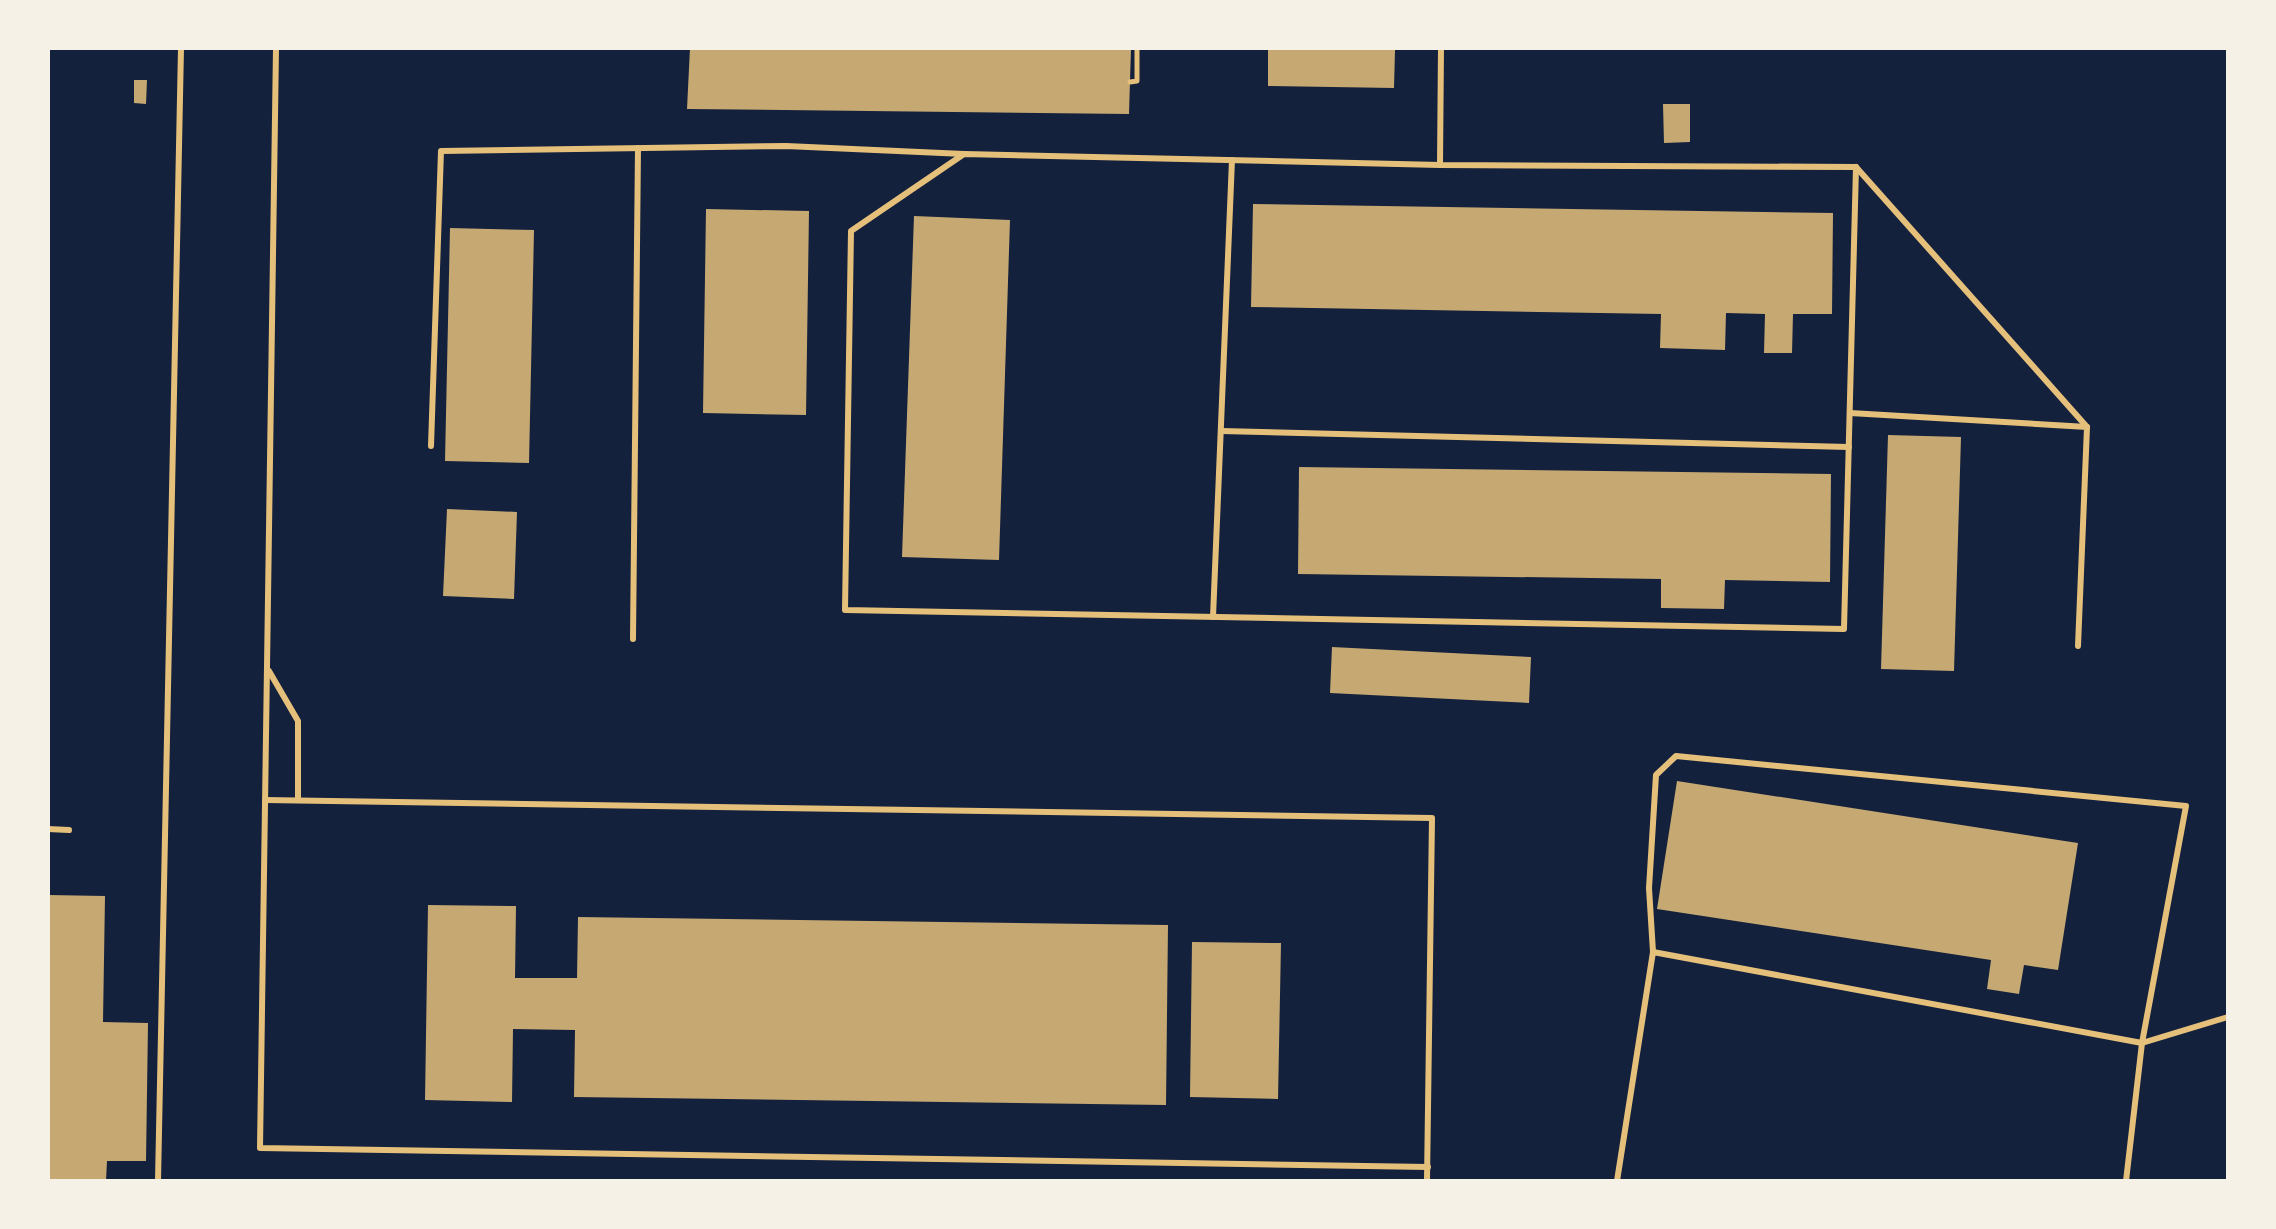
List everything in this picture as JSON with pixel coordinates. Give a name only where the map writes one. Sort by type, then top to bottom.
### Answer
[{"type":"lane","points":[[158,1181],[181,48]]},
{"type":"lane","points":[[276,48],[260,1148],[1428,1167]]},
{"type":"lane","points":[[1440,165],[1441,48]]},
{"type":"lane","points":[[431,446],[441,151],[786,146],[964,154],[1440,165],[1856,167],[2087,427],[2078,646]]},
{"type":"lane","points":[[633,639],[638,148]]},
{"type":"lane","points":[[964,154],[851,231],[845,610],[1844,629],[1856,167]]},
{"type":"lane","points":[[1213,617],[1232,160]]},
{"type":"lane","points":[[1850,413],[2087,427]]},
{"type":"lane","points":[[1221,431],[1849,447]]},
{"type":"lane","points":[[267,667],[298,721],[298,800]]},
{"type":"lane","points":[[1617,1181],[1653,952],[1649,888],[1656,775],[1676,756],[2186,806],[2142,1043],[2126,1181]]},
{"type":"lane","points":[[265,800],[1432,818],[1427,1181]]},
{"type":"lane","points":[[48,829],[69,830]]},
{"type":"lane","points":[[1653,952],[2142,1043],[2228,1017]]},
{"type":"path","points":[[1130,82],[1137,81],[1137,48]]},
{"type":"building","points":[[690,48],[1131,48],[1129,114],[687,109]]},
{"type":"building","points":[[1268,48],[1395,50],[1394,88],[1268,86]]},
{"type":"building","points":[[134,80],[147,80],[146,104],[134,103]]},
{"type":"building","points":[[1663,104],[1690,104],[1690,142],[1664,143]]},
{"type":"building","points":[[1253,204],[1833,213],[1832,314],[1793,314],[1792,353],[1764,353],[1765,314],[1726,313],[1725,350],[1660,348],[1661,314],[1251,307]]},
{"type":"building","points":[[706,209],[809,211],[806,415],[703,413]]},
{"type":"building","points":[[914,216],[1010,220],[999,560],[902,557]]},
{"type":"building","points":[[450,228],[534,230],[529,463],[445,461]]},
{"type":"building","points":[[1888,435],[1961,437],[1954,671],[1881,669]]},
{"type":"building","points":[[1299,467],[1831,474],[1830,582],[1725,580],[1724,609],[1661,608],[1661,579],[1298,574]]},
{"type":"building","points":[[447,509],[517,512],[514,599],[443,596]]},
{"type":"building","points":[[1332,647],[1531,657],[1529,703],[1330,693]]},
{"type":"building","points":[[1677,781],[2078,843],[2058,970],[2024,965],[2019,994],[1987,989],[1991,960],[1657,909]]},
{"type":"building","points":[[48,895],[105,896],[103,1022],[148,1023],[146,1161],[107,1161],[106,1181],[48,1181]]},
{"type":"building","points":[[428,905],[516,906],[515,978],[577,978],[578,917],[1168,925],[1166,1105],[574,1097],[575,1030],[513,1029],[512,1102],[425,1100]]},
{"type":"building","points":[[1192,942],[1281,943],[1278,1099],[1190,1097]]}]
